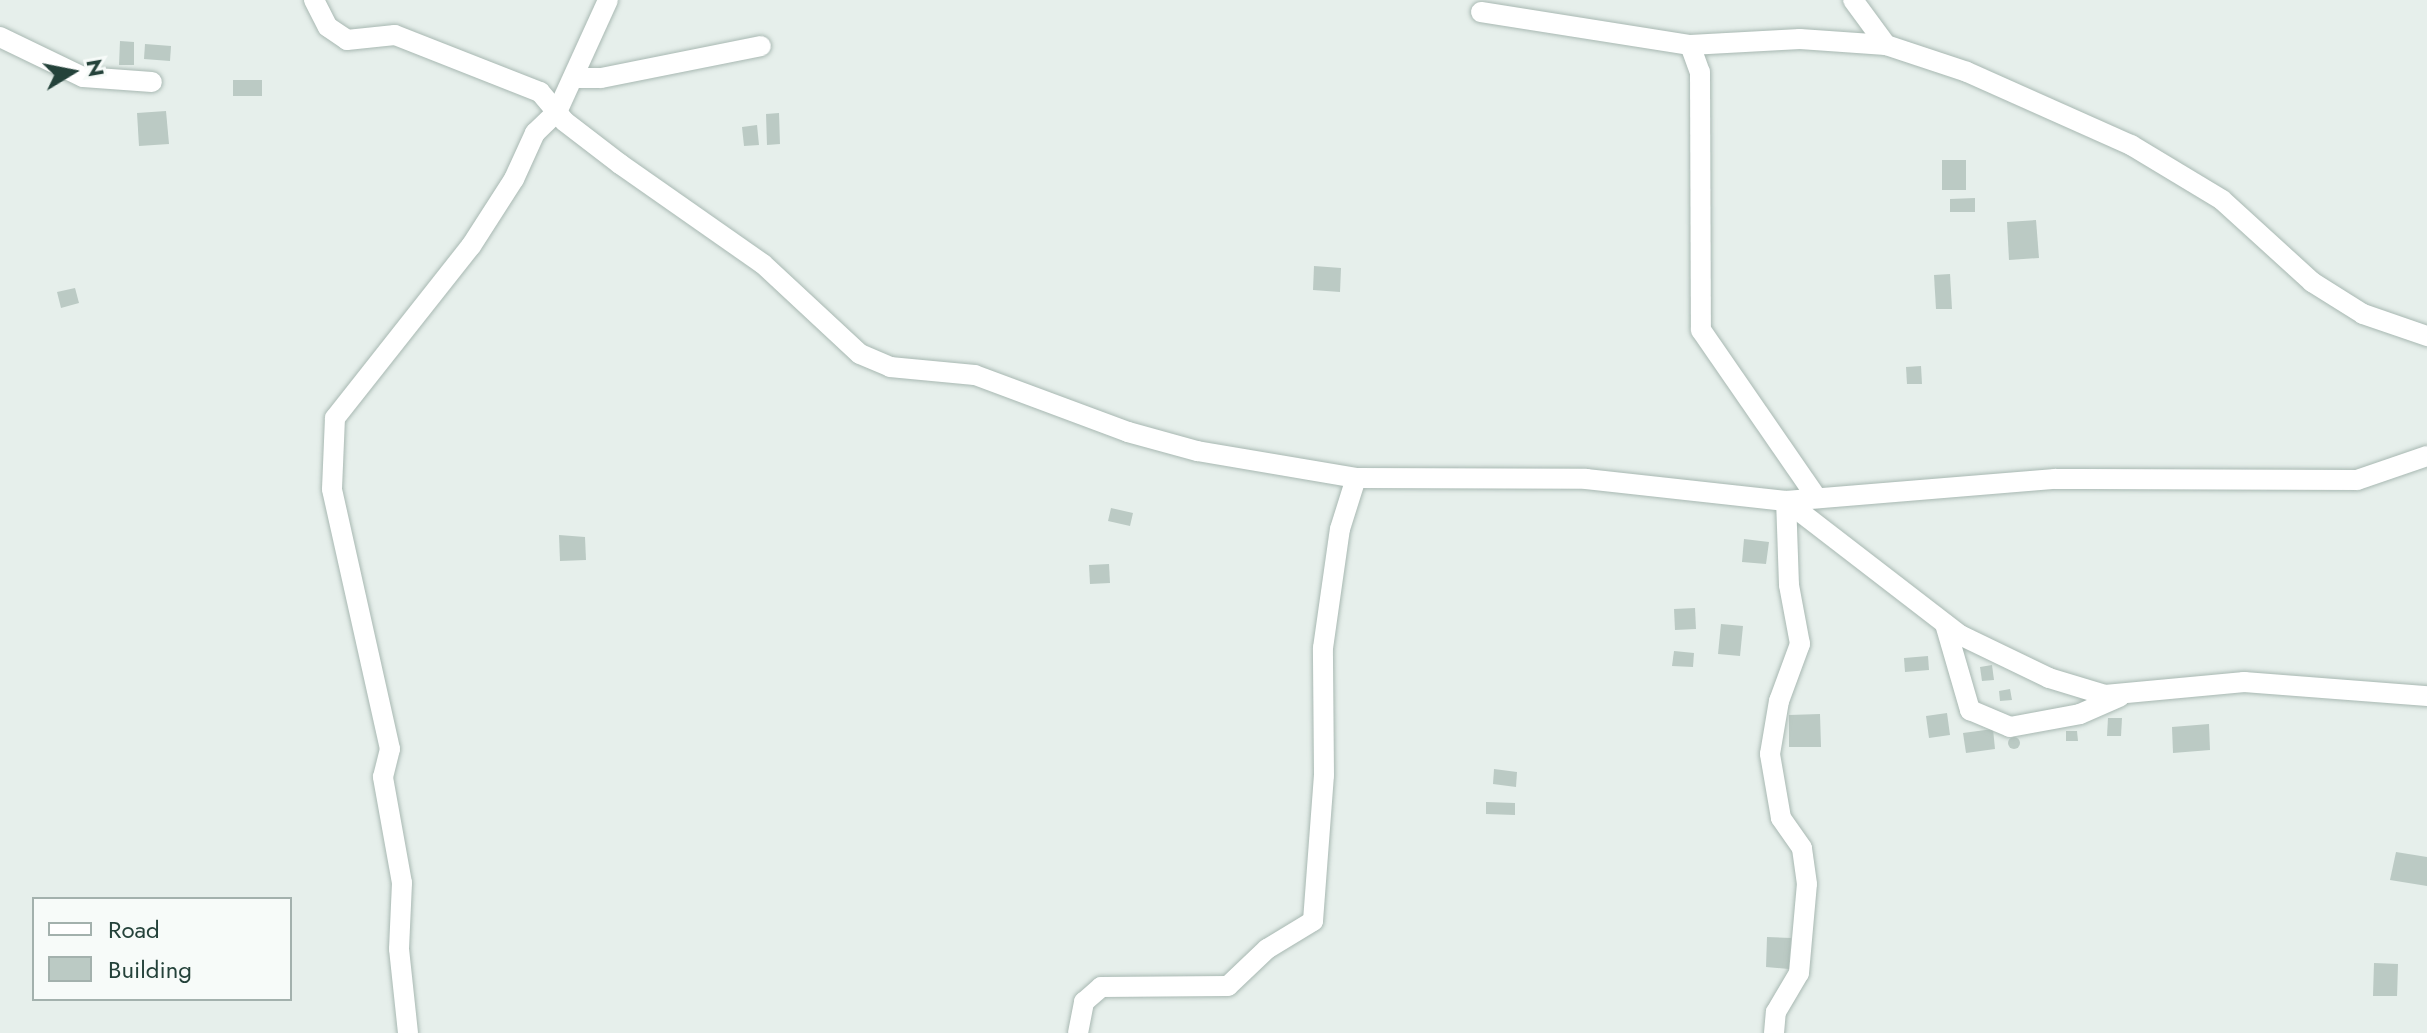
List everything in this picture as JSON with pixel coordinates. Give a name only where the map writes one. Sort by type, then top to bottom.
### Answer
[{"type":"street","points":[[314,0],[328,27],[347,40],[395,35],[427,45],[462,64],[520,80],[540,92],[557,112],[620,164],[734,240],[860,354],[890,367],[975,375],[1128,432],[1197,451],[1356,478],[1586,479],[1786,501],[2055,479],[2357,480],[2427,456]]},
{"type":"street","points":[[408,1033],[399,949],[402,883],[383,777],[390,749],[332,489],[335,418],[471,246],[514,179],[535,133],[557,112],[608,0]]},
{"type":"street","points":[[1853,0],[1886,45]]},
{"type":"street","points":[[1481,12],[1690,45],[1800,39],[1886,45],[1967,72],[2131,145],[2222,200],[2312,282],[2363,314],[2427,336]]},
{"type":"street","points":[[0,37],[83,77],[152,82]]},
{"type":"street","points":[[1690,45],[1700,72],[1701,330],[1817,498]]},
{"type":"street","points":[[575,78],[601,78],[761,46]]},
{"type":"street","points":[[1078,1033],[1084,1002],[1101,987],[1228,986],[1267,949],[1313,921],[1324,775],[1323,648],[1340,529],[1356,478]]},
{"type":"street","points":[[1786,501],[1945,624],[2049,678],[2105,695],[2244,682],[2427,696]]},
{"type":"street","points":[[1774,1033],[1776,1012],[1799,973],[1807,884],[1802,848],[1781,818],[1770,754],[1779,701],[1800,644],[1789,585],[1786,501]]},
{"type":"street","points":[[1945,624],[1970,710],[2010,727],[2080,714],[2130,693]]},
{"type":"building","points":[[120,41],[134,42],[134,65],[119,65]]},
{"type":"building","points":[[145,44],[171,46],[170,61],[144,59]]},
{"type":"building","points":[[233,80],[262,80],[262,96],[233,96]]},
{"type":"building","points":[[166,111],[169,144],[139,146],[137,113]]},
{"type":"building","points":[[779,113],[780,144],[767,145],[766,114]]},
{"type":"building","points":[[757,125],[759,145],[744,146],[742,127]]},
{"type":"building","points":[[1942,160],[1966,160],[1966,190],[1942,190]]},
{"type":"building","points":[[1975,198],[1975,212],[1950,212],[1950,199]]},
{"type":"building","points":[[2036,220],[2039,258],[2009,260],[2007,222]]},
{"type":"building","points":[[1314,266],[1341,268],[1340,292],[1313,290]]},
{"type":"building","points":[[1950,274],[1952,309],[1936,309],[1934,275]]},
{"type":"building","points":[[75,288],[79,303],[61,308],[57,292]]},
{"type":"building","points":[[1921,366],[1922,384],[1907,384],[1906,367]]},
{"type":"building","points":[[1111,508],[1133,513],[1130,526],[1108,521]]},
{"type":"building","points":[[559,535],[585,537],[586,560],[560,561]]},
{"type":"building","points":[[1744,539],[1769,542],[1766,564],[1742,562]]},
{"type":"building","points":[[1109,564],[1110,583],[1090,584],[1089,565]]},
{"type":"building","points":[[1695,608],[1696,629],[1675,630],[1674,609]]},
{"type":"building","points":[[1721,624],[1743,626],[1740,656],[1718,654]]},
{"type":"building","points":[[1674,651],[1694,653],[1693,667],[1672,666]]},
{"type":"building","points":[[1928,656],[1929,670],[1905,672],[1904,658]]},
{"type":"building","points":[[1992,665],[1994,680],[1982,681],[1980,667]]},
{"type":"building","points":[[2010,689],[2012,700],[2000,701],[1999,691]]},
{"type":"building","points":[[1947,713],[1950,735],[1929,738],[1926,716]]},
{"type":"building","points":[[1820,714],[1821,747],[1789,747],[1789,715]]},
{"type":"building","points":[[2108,718],[2122,718],[2121,736],[2107,736]]},
{"type":"building","points":[[2209,724],[2210,750],[2173,753],[2172,727]]},
{"type":"building","points":[[1993,729],[1995,749],[1966,753],[1963,733]]},
{"type":"building","points":[[2066,731],[2077,731],[2078,741],[2066,741]]},
{"type":"building","points":[[2009,738],[2019,738],[2019,748],[2009,748]]},
{"type":"building","points":[[1494,769],[1517,772],[1516,787],[1493,784]]},
{"type":"building","points":[[1486,802],[1515,803],[1515,815],[1486,814]]},
{"type":"building","points":[[2396,852],[2427,857],[2427,886],[2390,880]]},
{"type":"building","points":[[1767,937],[1791,938],[1789,969],[1766,967]]},
{"type":"building","points":[[2374,963],[2398,964],[2397,996],[2373,996]]}]
